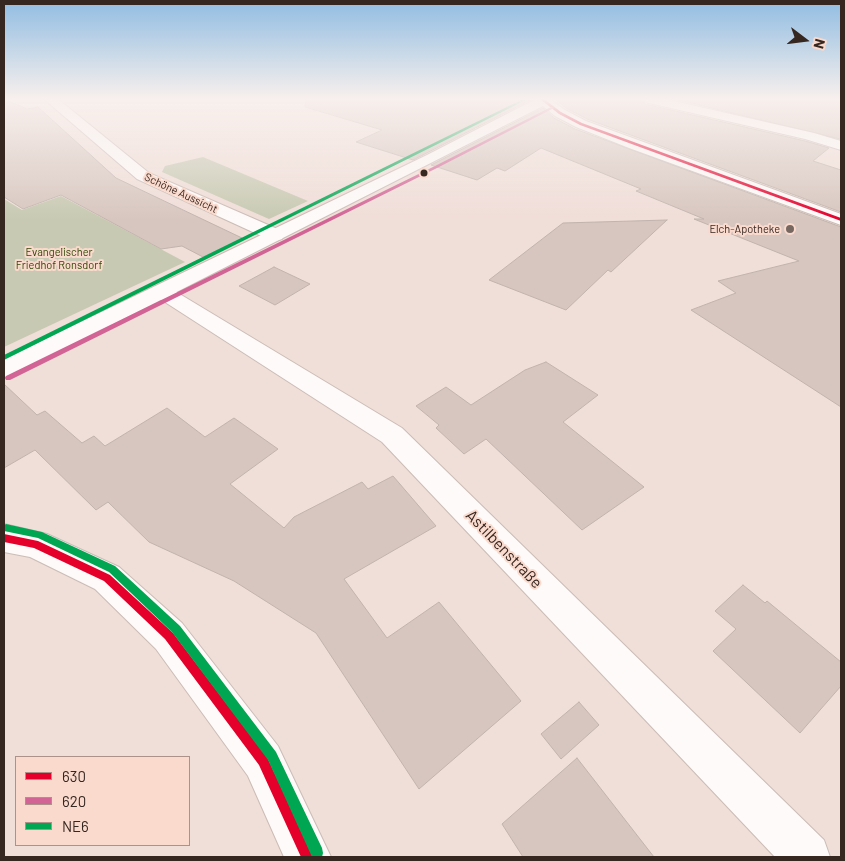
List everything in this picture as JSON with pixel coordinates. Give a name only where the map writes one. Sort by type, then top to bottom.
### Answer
[{"type":"street","name":"Schöne Aussicht","points":[[99,139],[143,176],[275,235]]},
{"type":"street","points":[[4,369],[469,139]]},
{"type":"street","points":[[619,139],[841,220]]},
{"type":"street","points":[[819,139],[841,146]]},
{"type":"street","name":"Astilbenstraße","points":[[161,291],[392,435],[807,857]]},
{"type":"street","points":[[4,538],[34,544],[107,578],[169,636],[264,761],[308,857]]},
{"type":"green space","points":[[203,157],[308,201],[269,219],[162,172],[165,166]]},
{"type":"green space","name":"Evangelischer Friedhof Ronsdorf","points":[[61,196],[185,262],[4,347],[4,199],[22,210]]},
{"type":"building","points":[[4,139],[73,139],[116,178],[242,238],[203,257],[182,246],[161,249],[61,195],[23,209],[4,197]]},
{"type":"building","points":[[362,139],[454,139],[413,160],[356,142]]},
{"type":"building","points":[[482,139],[603,139],[841,227],[841,407],[691,310],[736,293],[718,281],[799,261],[694,219],[704,219],[636,191],[641,189],[541,148],[505,171],[497,168],[477,180],[431,165]]},
{"type":"building","points":[[642,139],[797,139],[829,148],[813,161],[841,170],[841,212]]},
{"type":"building","points":[[667,220],[611,272],[608,270],[566,310],[489,280],[563,223]]},
{"type":"building","points":[[274,267],[310,284],[275,305],[239,286]]},
{"type":"building","points":[[546,362],[598,395],[563,422],[644,487],[582,530],[486,439],[464,454],[436,428],[439,425],[416,406],[446,387],[471,405],[525,370]]},
{"type":"building","points":[[4,384],[37,415],[45,411],[82,443],[94,436],[105,446],[167,408],[205,437],[234,418],[278,449],[230,484],[284,528],[294,517],[362,482],[368,489],[393,476],[436,526],[344,579],[387,638],[439,602],[521,701],[419,789],[316,633],[234,581],[149,542],[108,502],[96,510],[35,450],[4,468]]},
{"type":"building","points":[[743,585],[765,603],[767,601],[841,662],[841,686],[800,733],[713,651],[736,629],[715,611]]},
{"type":"building","points":[[579,702],[599,725],[561,759],[541,734]]},
{"type":"building","points":[[577,758],[654,857],[523,857],[502,824]]},
{"type":"transit line","name":"NE6","points":[[4,358],[445,139]]},
{"type":"transit line","name":"620","points":[[8,378],[491,139]]},
{"type":"transit line","name":"630","points":[[622,139],[841,220]]},
{"type":"transit line","name":"NE6","points":[[6,528],[39,535],[112,569],[176,629],[272,756],[317,853]]},
{"type":"transit line","name":"630","points":[[4,538],[35,544],[107,578],[169,636],[263,761],[308,857]]},
{"type":"place","name":"Elch-Apotheke","points":[[790,229]]}]
